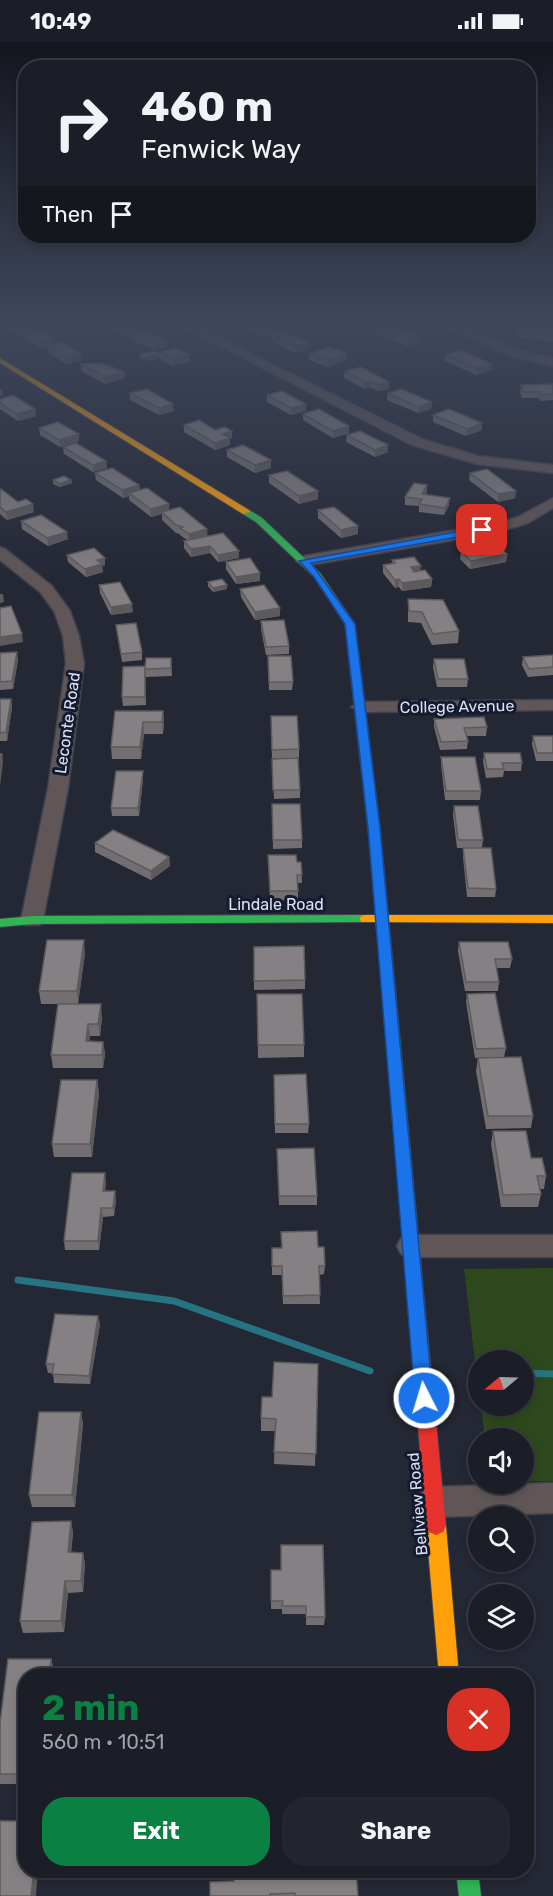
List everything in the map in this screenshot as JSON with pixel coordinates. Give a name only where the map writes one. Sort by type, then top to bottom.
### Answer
[{"type":"street","name":"Bellview Road","points":[[82,411],[259,520],[317,575],[350,624],[382,920],[448,1668]]},
{"type":"street","points":[[355,411],[417,442],[477,460],[553,469]]},
{"type":"street","points":[[304,561],[499,527],[523,520],[553,502]]},
{"type":"street","name":"Leconte Road","points":[[0,552],[46,589],[62,611],[71,636],[75,663],[60,777],[32,920]]},
{"type":"street","name":"College Avenue","points":[[360,707],[553,705]]},
{"type":"street","name":"Lindale Road","points":[[0,923],[32,920],[553,919]]},
{"type":"street","points":[[411,1246],[553,1246]]},
{"type":"street","points":[[433,1502],[553,1498]]},
{"type":"street","points":[[468,1878],[470,1896]]},
{"type":"green space","points":[[553,1268],[553,1481],[534,1481],[534,1428],[484,1428],[482,1416],[534,1416],[534,1350],[474,1350],[464,1269]]},
{"type":"building","points":[[12,411],[30,411],[17,414]]},
{"type":"building","points":[[322,411],[349,426],[333,431],[303,414]]},
{"type":"building","points":[[453,411],[482,423],[467,429],[433,415]]},
{"type":"building","points":[[199,420],[215,430],[225,427],[232,431],[222,434],[230,438],[215,443],[184,425]]},
{"type":"building","points":[[58,422],[79,434],[59,440],[39,428]]},
{"type":"building","points":[[360,431],[388,445],[375,450],[347,435]]},
{"type":"building","points":[[76,443],[106,461],[93,465],[63,447]]},
{"type":"building","points":[[243,445],[271,460],[255,465],[227,450]]},
{"type":"building","points":[[112,468],[139,485],[122,490],[95,473]]},
{"type":"building","points":[[487,469],[516,491],[498,494],[470,473]]},
{"type":"building","points":[[287,471],[318,491],[299,496],[269,475]]},
{"type":"building","points":[[64,476],[71,480],[60,484],[53,480]]},
{"type":"building","points":[[414,483],[427,485],[422,494],[450,498],[445,508],[419,504],[422,499],[405,497]]},
{"type":"building","points":[[147,488],[169,504],[151,509],[129,493]]},
{"type":"building","points":[[1,489],[18,502],[26,499],[33,504],[6,512],[0,507]]},
{"type":"building","points":[[180,507],[207,529],[189,534],[162,512]]},
{"type":"building","points":[[334,507],[358,526],[341,530],[318,510]]},
{"type":"building","points":[[41,515],[67,532],[47,538],[21,521]]},
{"type":"building","points":[[223,533],[239,551],[218,555],[210,546],[191,549],[184,541]]},
{"type":"building","points":[[497,545],[507,554],[471,561],[461,551]]},
{"type":"building","points":[[94,548],[105,558],[97,560],[102,564],[85,569],[67,555]]},
{"type":"building","points":[[414,557],[421,566],[411,567],[414,572],[425,570],[432,579],[402,583],[399,579],[395,580],[383,565],[395,563],[392,560]]},
{"type":"building","points":[[250,558],[260,573],[236,577],[226,562]]},
{"type":"building","points":[[222,579],[227,585],[213,588],[208,582]]},
{"type":"building","points":[[120,582],[132,604],[111,607],[99,585]]},
{"type":"building","points":[[264,585],[280,608],[255,612],[240,589]]},
{"type":"building","points":[[408,599],[443,600],[459,631],[433,634],[422,612],[409,611]]},
{"type":"building","points":[[11,606],[22,634],[0,637],[0,608]]},
{"type":"building","points":[[284,620],[289,646],[266,647],[261,621]]},
{"type":"building","points":[[136,623],[142,652],[121,654],[116,625]]},
{"type":"building","points":[[17,652],[12,681],[0,682],[0,653]]},
{"type":"building","points":[[553,655],[553,667],[529,669],[523,657]]},
{"type":"building","points":[[268,656],[291,656],[293,682],[269,682]]},
{"type":"building","points":[[146,658],[171,658],[171,668],[145,669]]},
{"type":"building","points":[[434,659],[464,659],[468,679],[438,679]]},
{"type":"building","points":[[145,666],[145,697],[122,697],[123,667]]},
{"type":"building","points":[[0,699],[11,699],[6,732],[0,733]]},
{"type":"building","points":[[115,711],[163,711],[162,722],[143,722],[140,747],[111,747]]},
{"type":"building","points":[[271,716],[297,716],[299,749],[272,750]]},
{"type":"building","points":[[484,717],[487,727],[464,728],[468,741],[441,742],[434,719]]},
{"type":"building","points":[[533,736],[553,736],[553,753],[537,753]]},
{"type":"building","points":[[484,753],[520,753],[522,763],[502,763],[504,769],[487,769]]},
{"type":"building","points":[[441,757],[475,757],[481,791],[446,791]]},
{"type":"building","points":[[298,758],[300,790],[273,790],[272,759]]},
{"type":"building","points":[[116,771],[143,771],[138,808],[111,808]]},
{"type":"building","points":[[272,804],[300,804],[302,840],[273,840]]},
{"type":"building","points":[[454,806],[478,806],[483,840],[458,840]]},
{"type":"building","points":[[113,830],[169,857],[151,871],[95,843]]},
{"type":"building","points":[[463,848],[491,848],[496,889],[468,888]]},
{"type":"building","points":[[268,855],[296,855],[297,862],[301,862],[302,875],[297,875],[298,891],[270,891]]},
{"type":"building","points":[[47,940],[84,940],[77,991],[39,991]]},
{"type":"building","points":[[459,942],[508,942],[512,959],[495,959],[499,982],[466,982]]},
{"type":"building","points":[[304,946],[305,980],[254,981],[254,947]]},
{"type":"building","points":[[495,993],[506,1048],[476,1049],[467,994]]},
{"type":"building","points":[[257,994],[302,994],[304,1045],[258,1045]]},
{"type":"building","points":[[58,1004],[101,1004],[98,1024],[88,1024],[86,1041],[103,1042],[102,1055],[51,1055]]},
{"type":"building","points":[[521,1057],[533,1116],[488,1116],[478,1058]]},
{"type":"building","points":[[306,1074],[309,1124],[275,1124],[274,1075]]},
{"type":"building","points":[[61,1080],[97,1080],[90,1144],[52,1144]]},
{"type":"building","points":[[493,1131],[526,1131],[531,1158],[542,1158],[546,1176],[537,1176],[541,1194],[503,1195]]},
{"type":"building","points":[[314,1148],[317,1196],[279,1196],[277,1149]]},
{"type":"building","points":[[72,1173],[105,1173],[103,1191],[115,1191],[113,1208],[101,1208],[98,1241],[64,1241]]},
{"type":"building","points":[[317,1231],[318,1247],[324,1247],[325,1266],[319,1266],[320,1295],[283,1296],[282,1266],[272,1266],[272,1248],[282,1248],[281,1232]]},
{"type":"building","points":[[55,1314],[98,1316],[89,1376],[52,1374],[54,1364],[46,1364]]},
{"type":"building","points":[[274,1362],[318,1364],[316,1454],[274,1452],[276,1419],[261,1418],[262,1397],[272,1397]]},
{"type":"building","points":[[39,1412],[81,1412],[72,1495],[29,1495]]},
{"type":"building","points":[[71,1521],[68,1552],[83,1553],[81,1581],[65,1581],[61,1621],[20,1621],[32,1522]]},
{"type":"building","points":[[281,1545],[323,1545],[325,1617],[306,1617],[306,1606],[282,1606],[283,1601],[271,1601],[271,1570],[281,1570]]},
{"type":"building","points":[[8,1659],[51,1659],[50,1668],[18,1668],[18,1774],[0,1774],[0,1723]]},
{"type":"building","points":[[0,1821],[18,1821],[18,1878],[33,1878],[31,1896],[0,1896]]},
{"type":"building","points":[[234,1878],[357,1878],[358,1896],[295,1896],[295,1893],[270,1894],[270,1896],[210,1896],[210,1882],[234,1881]]},
{"type":"waterway","points":[[18,1280],[174,1301],[370,1371]]},
{"type":"waterway","points":[[534,1373],[553,1374]]},
{"type":"traffic: fast","points":[[246,512],[259,520],[317,575],[350,624],[374,828],[394,1050]]},
{"type":"traffic: fast","points":[[0,923],[32,920],[366,919]]},
{"type":"traffic: fast","points":[[468,1878],[470,1896]]},
{"type":"traffic: slow","points":[[82,411],[246,512]]},
{"type":"traffic: slow","points":[[366,919],[553,919]]},
{"type":"traffic: slow","points":[[394,1050],[415,1288]]},
{"type":"traffic: slow","points":[[436,1526],[448,1668]]},
{"type":"traffic: jam","points":[[415,1288],[436,1526]]},
{"type":"route","points":[[424,1398],[374,828],[350,624],[317,575],[304,561],[482,530]]}]
